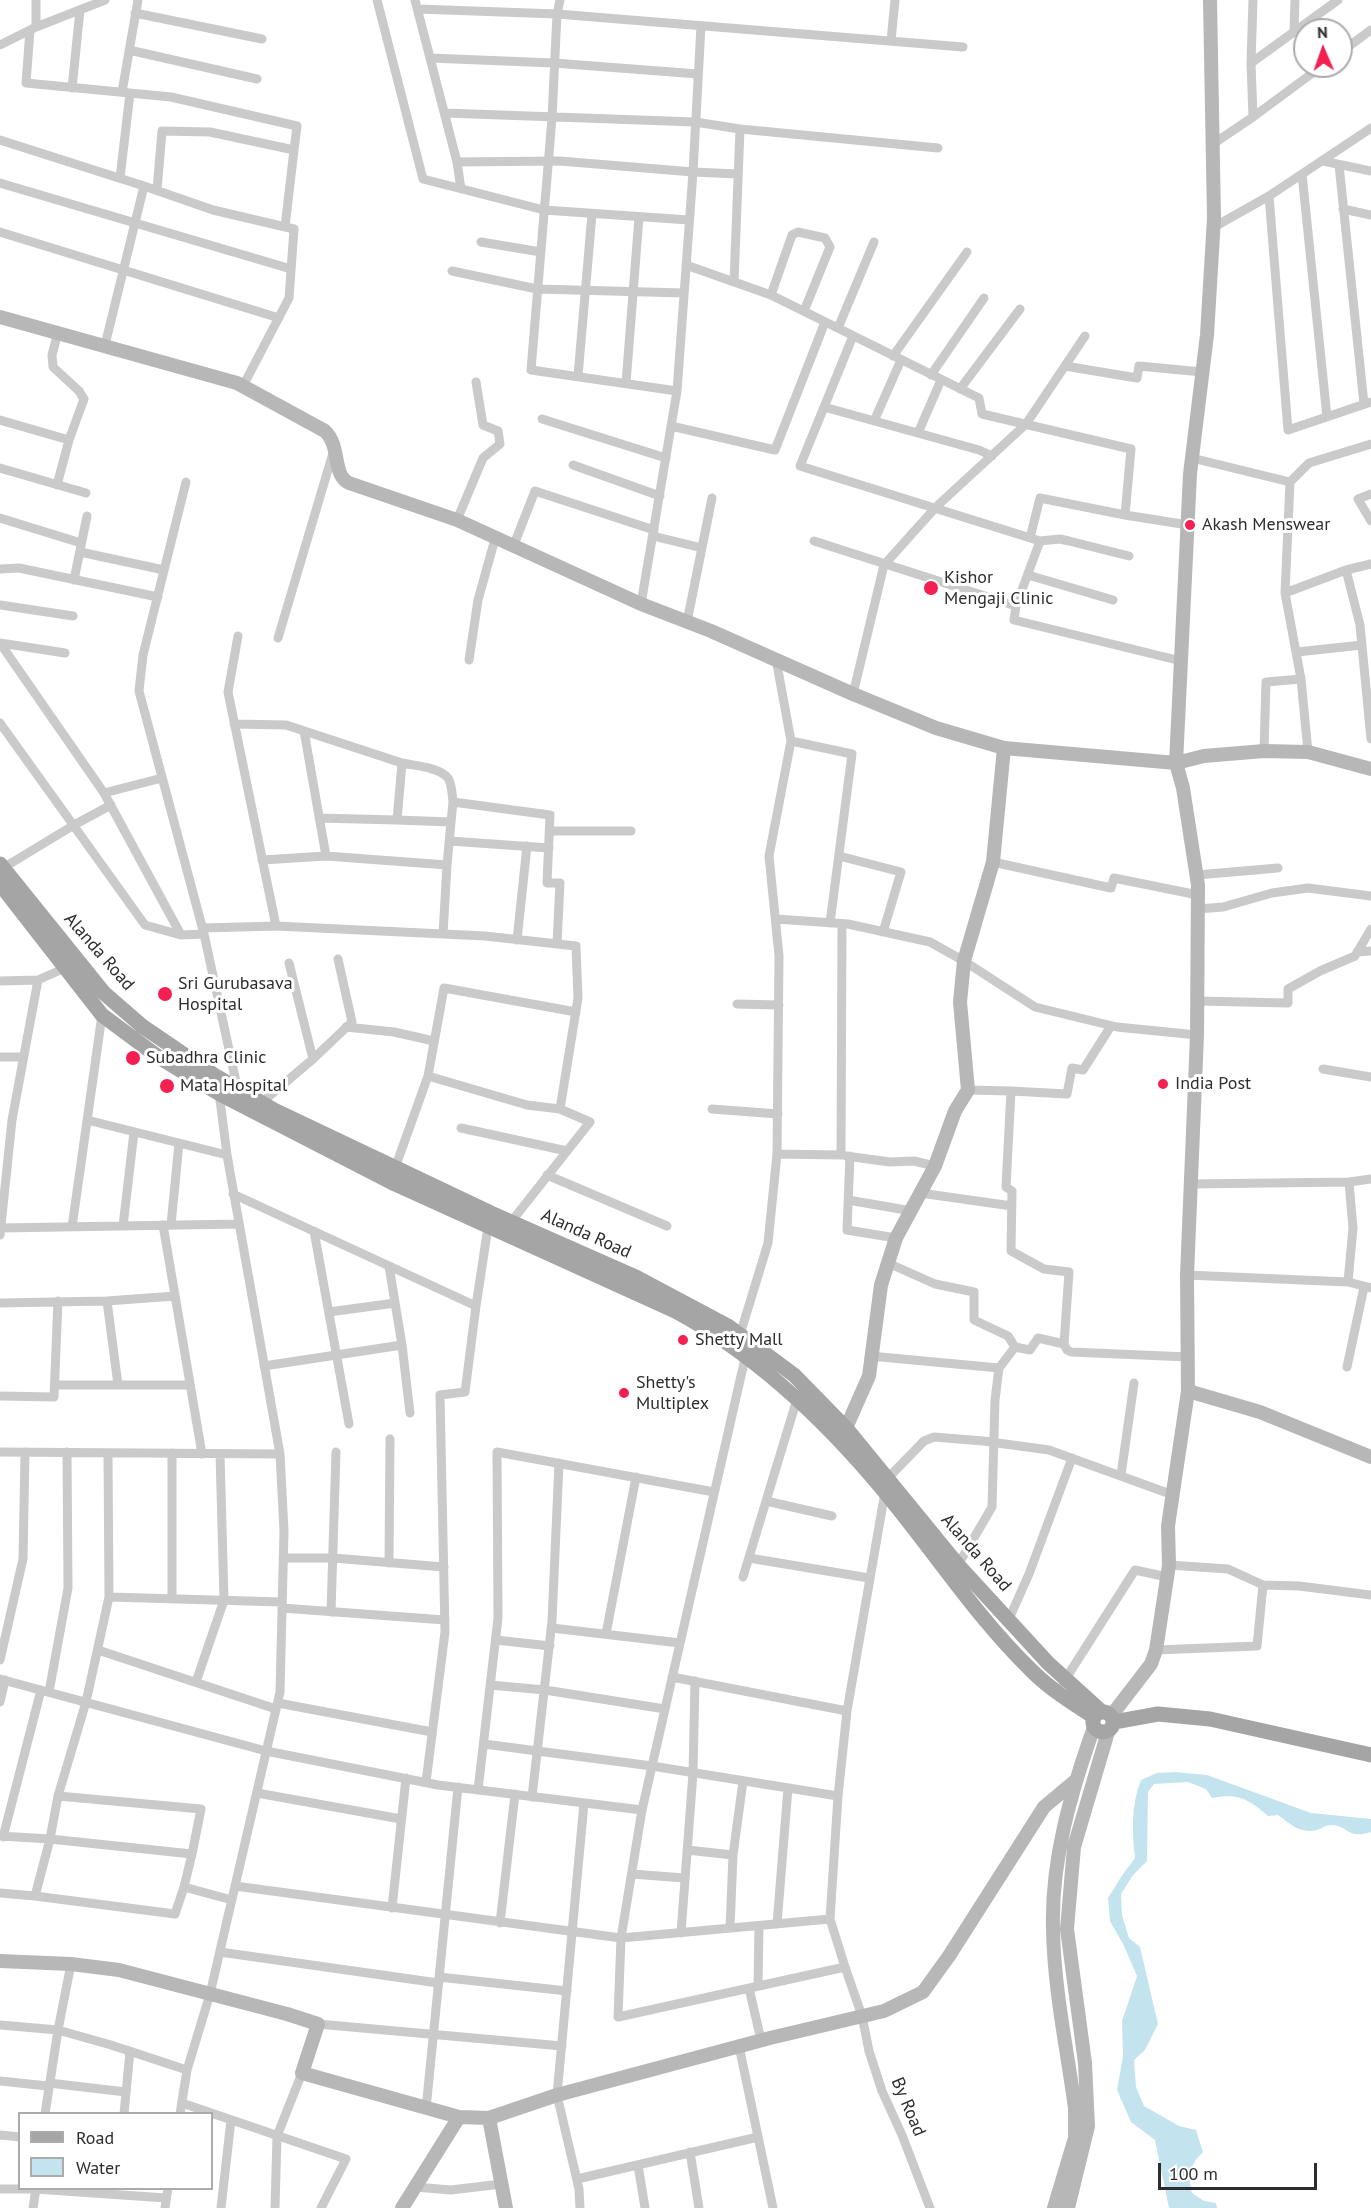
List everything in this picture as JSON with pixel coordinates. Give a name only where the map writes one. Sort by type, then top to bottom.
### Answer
[{"type":"main road","name":"Alanda Road","points":[[1,866],[104,993],[142,1026],[218,1077],[261,1103],[395,1168],[636,1277],[678,1306]]},
{"type":"main road","name":"Alanda Road","points":[[0,884],[102,1015],[157,1056],[241,1106],[395,1184],[648,1297],[728,1326],[743,1346],[797,1399],[836,1424]]},
{"type":"main road","name":"Alanda Road","points":[[743,1346],[805,1384],[886,1486],[985,1621],[1033,1672],[1057,1692],[1104,1721]]},
{"type":"main road","name":"Alanda Road","points":[[886,1486],[1104,1721]]},
{"type":"main road","points":[[1104,1721],[1158,1714],[1210,1719],[1371,1755]]},
{"type":"street","points":[[36,0],[26,83],[171,97],[297,126],[285,227]]},
{"type":"street","points":[[0,45],[33,28],[105,0]]},
{"type":"street","points":[[120,178],[129,50],[138,0]]},
{"type":"street","points":[[377,0],[423,179],[544,210],[689,220]]},
{"type":"street","points":[[560,0],[557,14],[549,161],[531,370],[677,391]]},
{"type":"street","points":[[891,41],[895,0]]},
{"type":"street","points":[[1054,2208],[1072,2149],[1075,2128],[1075,2108],[1057,1983],[1053,1929],[1059,1861],[1075,1781],[1104,1721],[1151,1664],[1156,1650],[1168,1571],[1168,1526],[1188,1391],[1187,1275],[1197,1035],[1198,902],[1197,875],[1183,788],[1176,764],[1192,458],[1202,372],[1214,227],[1210,0]]},
{"type":"street","points":[[1253,0],[1251,63],[1253,117]]},
{"type":"street","points":[[1294,0],[1294,18]]},
{"type":"street","points":[[1313,18],[1338,0]]},
{"type":"street","points":[[461,189],[457,162],[416,5],[557,14],[963,47]]},
{"type":"street","points":[[72,88],[80,10]]},
{"type":"street","points":[[135,13],[262,39]]},
{"type":"street","points":[[641,604],[677,391],[701,26]]},
{"type":"street","points":[[1353,43],[1371,30]]},
{"type":"street","points":[[1251,63],[1293,33]]},
{"type":"street","points":[[129,50],[257,79]]},
{"type":"street","points":[[430,58],[554,63],[698,74]]},
{"type":"street","points":[[1213,144],[1306,78]]},
{"type":"street","points":[[444,112],[695,122],[740,129],[938,148]]},
{"type":"street","points":[[1214,227],[1269,196],[1371,128]]},
{"type":"street","points":[[734,282],[740,129]]},
{"type":"street","points":[[157,190],[162,131],[210,132],[294,150]]},
{"type":"street","points":[[0,140],[213,210],[294,229],[289,298],[243,386]]},
{"type":"street","points":[[457,162],[549,161],[738,174]]},
{"type":"street","points":[[1323,161],[1371,171]]},
{"type":"street","points":[[1269,196],[1288,430],[1368,403],[1338,165]]},
{"type":"street","points":[[1302,174],[1327,417]]},
{"type":"street","points":[[0,183],[135,225],[291,269]]},
{"type":"street","points":[[105,345],[144,186]]},
{"type":"street","points":[[1343,209],[1371,215]]},
{"type":"street","points":[[578,376],[592,213]]},
{"type":"street","points":[[626,383],[639,217]]},
{"type":"street","points":[[0,232],[279,318]]},
{"type":"street","points":[[771,296],[792,235],[798,232],[825,238],[830,247],[804,311]]},
{"type":"street","points":[[481,242],[540,252]]},
{"type":"street","points":[[838,328],[874,242]]},
{"type":"street","points":[[874,421],[897,358],[967,252]]},
{"type":"street","points":[[686,265],[771,296],[960,389],[979,399],[982,414],[1131,449],[1125,515]]},
{"type":"street","points":[[452,271],[537,289],[684,293]]},
{"type":"street","points":[[931,375],[984,298]]},
{"type":"street","points":[[960,389],[1020,309]]},
{"type":"street","points":[[0,316],[243,386],[325,431],[331,437],[335,447],[343,480],[457,520],[641,604],[936,728],[1004,747],[1176,764],[1204,756],[1264,751],[1308,752],[1371,769]]},
{"type":"street","points":[[671,426],[776,450],[825,322]]},
{"type":"street","points":[[57,485],[69,440],[84,399],[53,367],[52,355],[58,332]]},
{"type":"street","points":[[853,336],[800,466],[1040,541],[1060,539],[1129,556]]},
{"type":"street","points":[[853,694],[884,565],[936,507],[1026,424],[1085,336]]},
{"type":"street","points":[[1065,366],[1137,378],[1139,366],[1202,372]]},
{"type":"street","points":[[918,433],[941,380]]},
{"type":"street","points":[[457,520],[483,458],[500,444],[498,431],[483,425],[476,382]]},
{"type":"street","points":[[824,407],[980,450],[992,456]]},
{"type":"street","points":[[542,419],[666,458]]},
{"type":"street","points":[[0,420],[69,440]]},
{"type":"street","points":[[1308,752],[1301,679],[1285,593],[1290,482],[1309,463],[1371,444]]},
{"type":"street","points":[[278,638],[335,447]]},
{"type":"street","points":[[1192,458],[1290,482]]},
{"type":"street","points":[[573,465],[660,496]]},
{"type":"street","points":[[0,468],[86,493]]},
{"type":"street","points":[[186,482],[143,655],[139,691],[204,931],[241,1106]]},
{"type":"street","points":[[513,547],[535,491],[702,549]]},
{"type":"street","points":[[1371,494],[1358,499],[1371,521]]},
{"type":"street","points":[[687,622],[712,498]]},
{"type":"street","points":[[1030,538],[1040,498],[1188,525]]},
{"type":"street","points":[[74,580],[87,516]]},
{"type":"street","points":[[0,518],[80,548],[164,570]]},
{"type":"street","points":[[468,660],[478,600],[495,539]]},
{"type":"street","points":[[814,541],[1016,606]]},
{"type":"street","points":[[1040,541],[1016,606],[1014,620],[1181,661]]},
{"type":"street","points":[[1285,593],[1346,570],[1371,564]]},
{"type":"street","points":[[0,569],[19,568],[158,597]]},
{"type":"street","points":[[1346,570],[1360,625],[1371,739]]},
{"type":"street","points":[[1028,575],[1113,600]]},
{"type":"street","points":[[0,605],[73,616]]},
{"type":"street","points":[[238,636],[228,692],[276,926]]},
{"type":"street","points":[[0,643],[65,653]]},
{"type":"street","points":[[0,643],[104,793],[181,936]]},
{"type":"street","points":[[1297,652],[1362,645]]},
{"type":"street","points":[[776,659],[790,741],[769,856],[779,956],[779,1005],[777,1154],[768,1243],[743,1346],[714,1492],[642,1810],[621,1938],[618,2017],[845,1967]]},
{"type":"street","points":[[1264,751],[1266,682],[1301,679]]},
{"type":"street","points":[[0,723],[146,925],[181,936],[204,931],[276,926],[443,934],[576,946],[578,998],[560,1109]]},
{"type":"street","points":[[234,723],[285,725],[445,775],[450,783],[453,802],[443,934]]},
{"type":"street","points":[[304,731],[326,856]]},
{"type":"street","points":[[790,741],[852,754],[830,923]]},
{"type":"street","points":[[836,1424],[869,1376],[881,1285],[896,1238],[935,1166],[955,1111],[968,1090],[960,1002],[964,961],[993,862],[1004,747]]},
{"type":"street","points":[[397,820],[402,763]]},
{"type":"street","points":[[104,793],[162,778]]},
{"type":"street","points":[[453,802],[550,815],[547,883],[560,883],[557,944]]},
{"type":"street","points":[[1,866],[111,805]]},
{"type":"street","points":[[319,818],[451,822]]},
{"type":"street","points":[[550,831],[631,831]]},
{"type":"street","points":[[450,841],[549,848]]},
{"type":"street","points":[[516,940],[527,846]]},
{"type":"street","points":[[262,860],[326,856],[447,865]]},
{"type":"street","points":[[839,856],[900,872],[883,932]]},
{"type":"street","points":[[993,862],[1111,888],[1114,878],[1223,907],[1272,893],[1308,888],[1371,896]]},
{"type":"street","points":[[1197,875],[1278,867]]},
{"type":"street","points":[[776,920],[842,924],[930,942],[1035,1007],[1111,1026],[1197,1035]]},
{"type":"street","points":[[842,924],[847,1230],[896,1238]]},
{"type":"street","points":[[1197,1001],[1288,1003],[1288,989],[1320,971],[1355,956],[1371,929]]},
{"type":"street","points":[[1357,952],[1371,951]]},
{"type":"street","points":[[261,1103],[352,1022],[338,959]]},
{"type":"street","points":[[290,963],[313,1059]]},
{"type":"street","points":[[0,981],[38,980],[65,968],[82,967]]},
{"type":"street","points":[[0,1235],[3,1169],[38,980]]},
{"type":"street","points":[[395,1168],[428,1076],[444,988],[576,1012]]},
{"type":"street","points":[[737,1004],[779,1005]]},
{"type":"street","points":[[72,1227],[102,1015]]},
{"type":"street","points":[[968,1090],[1067,1094],[1072,1068],[1083,1070],[1111,1026]]},
{"type":"street","points":[[346,1027],[394,1032],[434,1041]]},
{"type":"street","points":[[0,1057],[23,1057]]},
{"type":"street","points":[[1323,1069],[1371,1077]]},
{"type":"street","points":[[428,1076],[527,1106],[560,1109],[590,1122],[511,1222]]},
{"type":"street","points":[[180,2112],[187,2070],[210,1994],[280,1692],[283,1558],[280,1454],[227,1155],[218,1077]]},
{"type":"street","points":[[1011,1091],[1006,1187],[1012,1191],[1011,1251],[1044,1269],[1069,1272],[1064,1344],[1067,1350],[1071,1353],[1188,1357]]},
{"type":"street","points":[[712,1109],[778,1114]]},
{"type":"street","points":[[87,1120],[227,1155]]},
{"type":"street","points":[[461,1128],[567,1151]]},
{"type":"street","points":[[123,1226],[135,1132]]},
{"type":"street","points":[[179,1143],[167,1225],[175,1296],[202,1454]]},
{"type":"street","points":[[777,1154],[846,1156],[890,1162],[914,1161],[935,1166]]},
{"type":"street","points":[[547,1175],[667,1226]]},
{"type":"street","points":[[1191,1184],[1349,1182],[1371,1179]]},
{"type":"street","points":[[1348,1282],[1353,1228],[1349,1182]]},
{"type":"street","points":[[921,1193],[1012,1206]]},
{"type":"street","points":[[234,1194],[476,1306]]},
{"type":"street","points":[[848,1200],[912,1211]]},
{"type":"street","points":[[1,1228],[239,1224]]},
{"type":"street","points":[[426,1782],[445,1632],[440,1395],[465,1392],[488,1227]]},
{"type":"street","points":[[314,1231],[349,1424]]},
{"type":"street","points":[[888,1263],[935,1284],[974,1292],[974,1320],[1008,1336],[1015,1347],[1030,1350],[1038,1338],[1064,1344]]},
{"type":"street","points":[[389,1266],[410,1413]]},
{"type":"street","points":[[1187,1275],[1348,1282],[1368,1288],[1347,1366]]},
{"type":"street","points":[[0,1303],[175,1296]]},
{"type":"street","points":[[107,1300],[118,1385]]},
{"type":"street","points":[[0,1396],[54,1397],[58,1301]]},
{"type":"street","points":[[329,1312],[395,1303]]},
{"type":"street","points":[[264,1366],[402,1345]]},
{"type":"street","points":[[958,1565],[992,1508],[994,1400],[999,1368],[1015,1347]]},
{"type":"street","points":[[870,1356],[999,1368]]},
{"type":"street","points":[[1121,1475],[1134,1383]]},
{"type":"street","points":[[55,1385],[190,1385]]},
{"type":"street","points":[[1188,1391],[1260,1412],[1371,1457]]},
{"type":"street","points":[[743,1577],[797,1399]]},
{"type":"street","points":[[389,1563],[390,1438]]},
{"type":"street","points":[[235,1886],[621,1938],[830,1919],[838,1796],[847,1711],[886,1486],[928,1438],[993,1442],[1049,1450],[1173,1495]]},
{"type":"street","points":[[0,1452],[280,1454]]},
{"type":"street","points":[[0,1660],[22,1559],[25,1452]]},
{"type":"street","points":[[66,1452],[68,1588],[45,1691],[2,1837],[50,1839],[192,1854]]},
{"type":"street","points":[[331,1612],[336,1452]]},
{"type":"street","points":[[478,1790],[498,1618],[497,1452],[714,1492]]},
{"type":"street","points":[[35,1896],[50,1839],[58,1796],[86,1702],[110,1597],[108,1453]]},
{"type":"street","points":[[172,1453],[172,1599]]},
{"type":"street","points":[[196,1682],[224,1600],[220,1454]]},
{"type":"street","points":[[1009,1619],[1029,1574],[1072,1458]]},
{"type":"street","points":[[532,1797],[552,1628],[559,1463]]},
{"type":"street","points":[[606,1634],[636,1477]]},
{"type":"street","points":[[766,1501],[832,1516]]},
{"type":"street","points":[[283,1558],[333,1558],[444,1567]]},
{"type":"street","points":[[749,1558],[869,1578]]},
{"type":"street","points":[[1057,1692],[1135,1570],[1228,1569],[1263,1585],[1299,1586],[1371,1595]]},
{"type":"street","points":[[1156,1650],[1257,1646],[1263,1585]]},
{"type":"street","points":[[110,1597],[224,1600],[331,1612],[445,1620]]},
{"type":"street","points":[[552,1628],[680,1643]]},
{"type":"street","points":[[496,1640],[550,1646]]},
{"type":"street","points":[[98,1650],[277,1706],[432,1732]]},
{"type":"street","points":[[672,1677],[847,1711]]},
{"type":"street","points":[[0,1702],[3,1679],[266,1751],[426,1782],[642,1810]]},
{"type":"street","points":[[681,1933],[693,1773],[695,1681]]},
{"type":"street","points":[[490,1685],[544,1690],[665,1709]]},
{"type":"street","points":[[1068,2208],[1088,2126],[1085,2063],[1067,1929],[1074,1847],[1104,1721]]},
{"type":"street","points":[[484,1744],[652,1766],[838,1796]]},
{"type":"street","points":[[392,1908],[406,1778]]},
{"type":"street","points":[[730,1928],[733,1855],[743,1781]]},
{"type":"street","points":[[302,2073],[459,2117],[489,2118],[557,2095],[761,2040],[884,2011],[923,1992],[949,1956],[1044,1807],[1075,1781]]},
{"type":"street","points":[[426,2109],[458,1787]]},
{"type":"street","points":[[777,1924],[788,1788]]},
{"type":"street","points":[[257,1793],[401,1819]]},
{"type":"street","points":[[500,1923],[515,1794]]},
{"type":"street","points":[[0,1893],[176,1914],[201,1809],[58,1796]]},
{"type":"street","points":[[580,2208],[577,2179],[557,2095],[584,1803]]},
{"type":"street","points":[[687,1850],[733,1855]]},
{"type":"street","points":[[632,1874],[684,1878]]},
{"type":"street","points":[[184,1887],[232,1900]]},
{"type":"street","name":"By Road","points":[[830,1919],[862,2016],[869,2051],[882,2091],[902,2135],[930,2208]]},
{"type":"street","points":[[759,1926],[753,1987],[761,2040]]},
{"type":"street","points":[[220,1952],[439,1980],[567,1991]]},
{"type":"street","points":[[0,1961],[71,1964],[119,1970],[318,2024],[562,2046]]},
{"type":"street","points":[[45,2112],[48,2084],[71,1964]]},
{"type":"street","points":[[275,2208],[277,2136],[302,2073],[318,2024]]},
{"type":"street","points":[[0,2025],[58,2030],[187,2070]]},
{"type":"street","points":[[739,2046],[773,2208]]},
{"type":"street","points":[[124,2112],[130,2051]]},
{"type":"street","points":[[0,2081],[126,2092]]},
{"type":"street","points":[[182,2103],[208,2112]]},
{"type":"street","points":[[213,2114],[346,2159],[321,2208]]},
{"type":"street","points":[[402,2208],[459,2117]]},
{"type":"street","points":[[489,2118],[506,2208]]},
{"type":"street","points":[[221,2208],[231,2120]]},
{"type":"street","points":[[0,2135],[18,2137]]},
{"type":"street","points":[[577,2179],[758,2136]]},
{"type":"street","points":[[690,2152],[699,2208]]},
{"type":"street","points":[[638,2165],[645,2208]]},
{"type":"street","points":[[415,2187],[451,2190],[501,2184]]},
{"type":"street","points":[[0,2189],[18,2189]]},
{"type":"street","points":[[33,2208],[36,2190]]},
{"type":"street","points":[[63,2190],[116,2192],[166,2198]]},
{"type":"water","points":[[1157,1773],[1207,1775],[1311,1813],[1371,1819],[1371,1832],[1363,1834],[1352,1833],[1341,1827],[1330,1825],[1317,1830],[1305,1831],[1278,1815],[1268,1816],[1243,1799],[1229,1796],[1212,1798],[1206,1789],[1188,1782],[1154,1784],[1148,1792],[1147,1861],[1133,1875],[1121,1894],[1122,1915],[1129,1938],[1140,1947],[1158,2024],[1145,2050],[1134,2060],[1136,2087],[1144,2106],[1179,2126],[1196,2130],[1203,2152],[1195,2161],[1191,2171],[1192,2193],[1204,2201],[1216,2203],[1217,2208],[1169,2208],[1155,2140],[1131,2122],[1117,2090],[1123,2056],[1122,2021],[1137,1976],[1110,1921],[1108,1898],[1135,1858],[1133,1819],[1135,1799],[1141,1780]]},
{"type":"place","name":"Akash Menswear","points":[[1190,525]]},
{"type":"place","name":"Kishor Mengaji Clinic","points":[[931,588]]},
{"type":"place","name":"Sri Gurubasava Hospital","points":[[165,994]]},
{"type":"place","name":"Subadhra Clinic","points":[[133,1058]]},
{"type":"place","name":"India Post","points":[[1163,1084]]},
{"type":"place","name":"Mata Hospital","points":[[167,1086]]},
{"type":"place","name":"Shetty Mall","points":[[683,1340]]},
{"type":"place","name":"Shetty's Multiplex","points":[[624,1393]]}]
